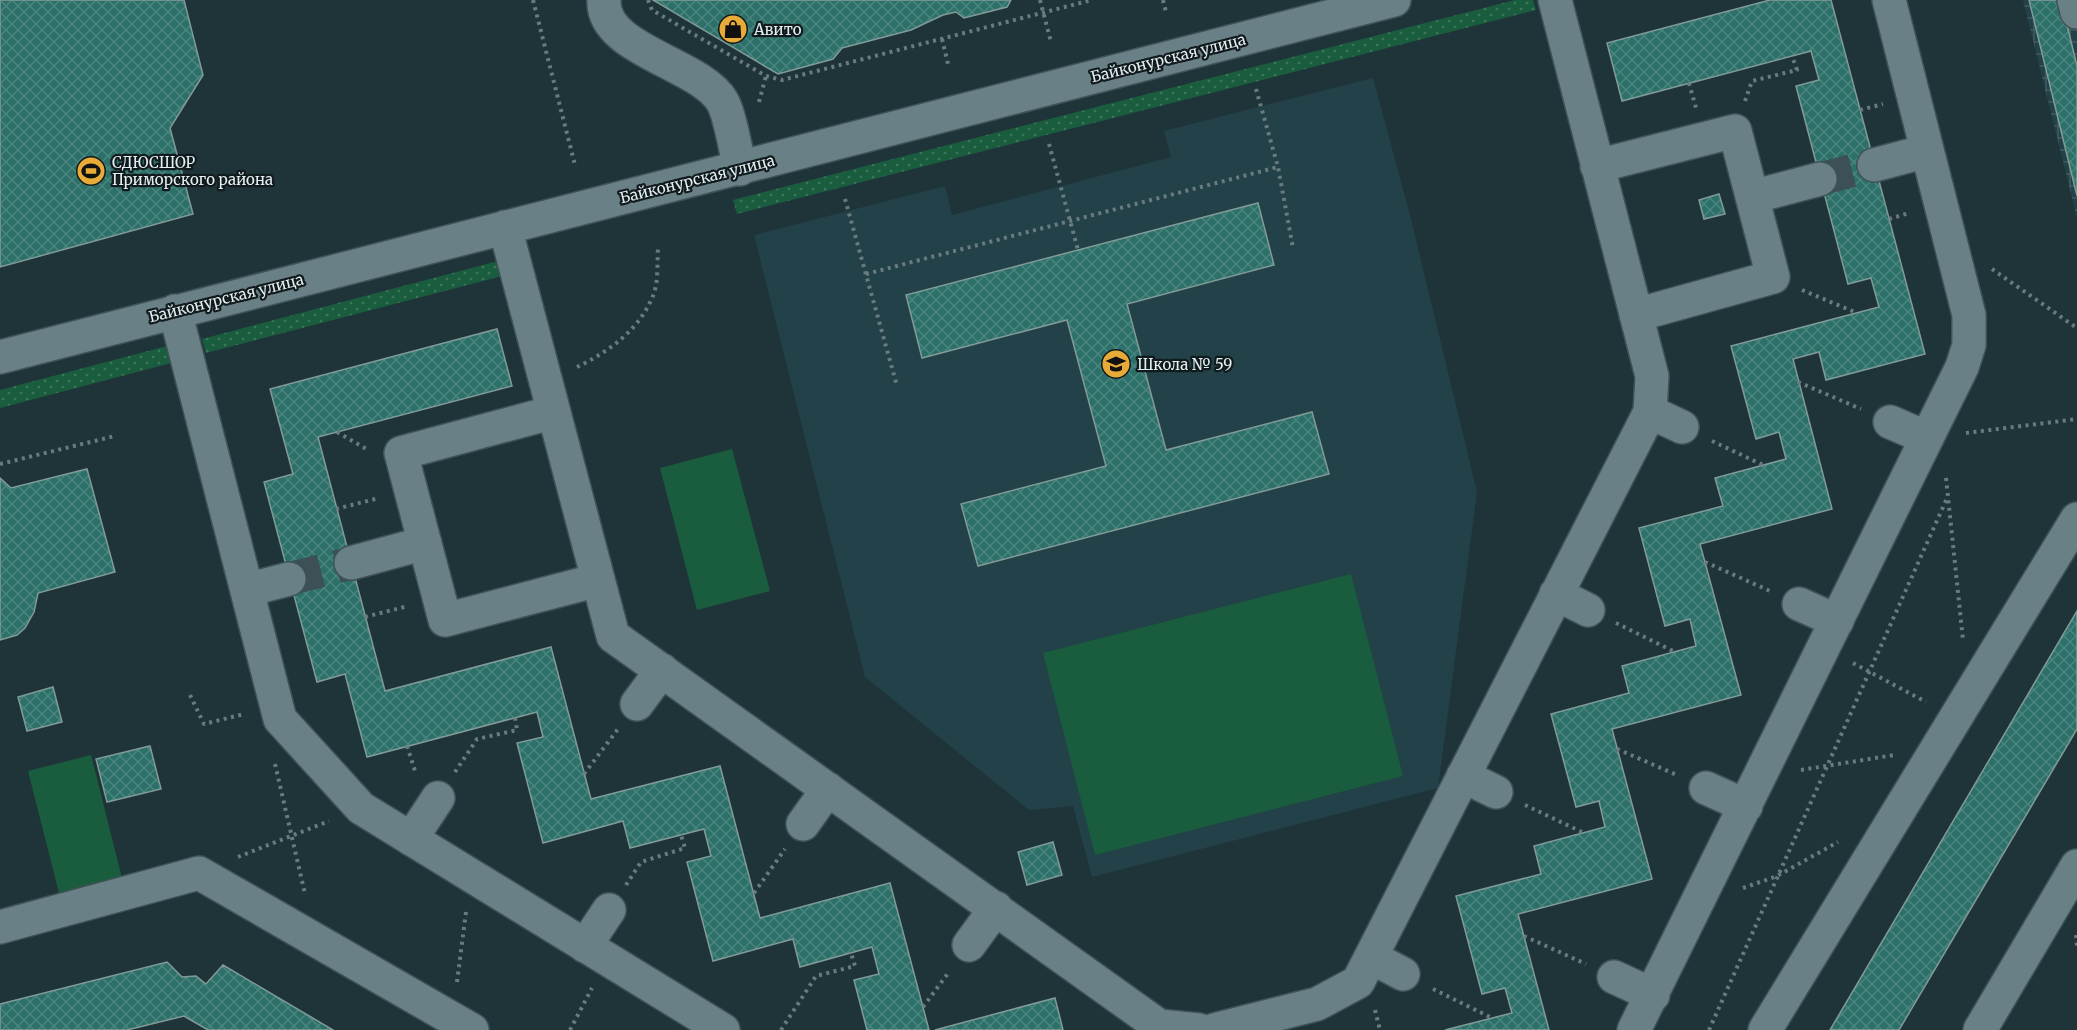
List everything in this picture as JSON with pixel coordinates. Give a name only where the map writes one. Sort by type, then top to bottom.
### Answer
[{"type":"street","points":[[604,0],[603,10],[617,32],[710,87],[723,102],[740,169]]},
{"type":"street","name":"Байконурская улица","points":[[0,357],[1394,0]]},
{"type":"street","points":[[1214,1030],[1320,1017],[1358,982],[1650,412],[1652,376],[1555,0]]},
{"type":"street","points":[[1634,1030],[1962,367],[1969,345],[1969,315],[1890,0]]},
{"type":"street","points":[[2074,0],[2077,12]]},
{"type":"street","points":[[1597,166],[1735,131],[1773,277],[1636,315]]},
{"type":"street","points":[[1874,165],[1927,151]]},
{"type":"street","points":[[1752,196],[1820,178]]},
{"type":"street","points":[[505,227],[613,636],[996,908],[1158,1028],[1199,1030]]},
{"type":"street","points":[[175,311],[278,713],[362,808],[723,1030]]},
{"type":"street","points":[[554,412],[401,453],[445,620],[598,580]]},
{"type":"street","points":[[1650,412],[1682,427]]},
{"type":"street","points":[[1890,422],[1927,438]]},
{"type":"street","points":[[1765,1030],[2077,519]]},
{"type":"street","points":[[351,562],[425,543]]},
{"type":"street","points":[[247,590],[290,579]]},
{"type":"street","points":[[1556,594],[1588,610]]},
{"type":"street","points":[[1799,604],[1830,634]]},
{"type":"street","points":[[637,704],[662,670]]},
{"type":"street","points":[[1463,776],[1496,792]]},
{"type":"street","points":[[1706,788],[1746,806]]},
{"type":"street","points":[[803,824],[828,789]]},
{"type":"street","points":[[411,839],[438,798]]},
{"type":"street","points":[[1980,1030],[2077,867]]},
{"type":"street","points":[[0,927],[199,873],[462,1025]]},
{"type":"street","points":[[969,945],[996,908]]},
{"type":"street","points":[[596,953],[609,910]]},
{"type":"street","points":[[1371,957],[1403,974]]},
{"type":"street","points":[[1614,977],[1653,994]]},
{"type":"path","points":[[533,0],[574,165]]},
{"type":"path","points":[[648,0],[652,10],[766,76],[782,80],[1092,0]]},
{"type":"path","points":[[1040,0],[1051,42]]},
{"type":"path","points":[[1163,0],[1166,12]]},
{"type":"path","points":[[942,39],[949,68]]},
{"type":"path","points":[[1735,131],[1752,81],[1797,70],[1792,56]]},
{"type":"path","points":[[760,98],[766,76]]},
{"type":"path","points":[[1256,89],[1278,167],[1293,248]]},
{"type":"path","points":[[1049,144],[1078,250]]},
{"type":"path","points":[[866,274],[1278,167]]},
{"type":"path","points":[[845,199],[897,386]]},
{"type":"path","points":[[1950,239],[2077,328]]},
{"type":"path","points":[[544,376],[577,366],[602,354],[624,337],[640,320],[654,297],[658,246]]},
{"type":"path","points":[[1773,277],[1857,313]]},
{"type":"path","points":[[1798,382],[1890,422]]},
{"type":"path","points":[[1927,438],[2077,419]]},
{"type":"path","points":[[1682,427],[1763,465]]},
{"type":"path","points":[[0,464],[115,436]]},
{"type":"path","points":[[1830,634],[1868,671],[1962,706],[1944,449],[1927,438]]},
{"type":"path","points":[[336,508],[411,490]]},
{"type":"path","points":[[1709,1030],[1948,496]]},
{"type":"path","points":[[1705,562],[1799,604]]},
{"type":"path","points":[[365,617],[440,597]]},
{"type":"path","points":[[1588,610],[1675,652]]},
{"type":"path","points":[[190,695],[204,724],[278,713],[269,740],[316,940]]},
{"type":"path","points":[[584,774],[637,704]]},
{"type":"path","points":[[438,798],[477,739],[517,730],[515,718]]},
{"type":"path","points":[[1762,773],[1825,768],[1937,747]]},
{"type":"path","points":[[1617,748],[1706,788]]},
{"type":"path","points":[[1891,766],[1895,755]]},
{"type":"path","points":[[1496,792],[1584,833]]},
{"type":"path","points":[[199,873],[362,808]]},
{"type":"path","points":[[754,893],[803,824]]},
{"type":"path","points":[[609,910],[641,862],[685,848],[681,835]]},
{"type":"path","points":[[1697,905],[1777,876],[1824,852],[1846,836]]},
{"type":"path","points":[[462,1025],[471,875]]},
{"type":"path","points":[[1524,936],[1614,977]]},
{"type":"path","points":[[923,1007],[969,945]]},
{"type":"path","points":[[570,1030],[596,953]]},
{"type":"path","points":[[781,1030],[816,976],[855,966],[850,953]]},
{"type":"path","points":[[1403,974],[1492,1018]]},
{"type":"shaded area","points":[[2023,0],[2077,0],[2077,218]]},
{"type":"shaded area","name":"Школа № 59","points":[[1373,78],[1410,215],[1477,492],[1438,788],[1092,877],[1073,806],[1029,810],[865,677],[754,235],[945,186],[952,215],[1171,157],[1164,131]]},
{"type":"green space","points":[[1515,0],[1533,0],[1536,10],[737,214],[733,200]]},
{"type":"green space","points":[[502,260],[506,275],[206,353],[202,339]]},
{"type":"green space","points":[[171,345],[175,362],[0,408],[0,390]]},
{"type":"green space","points":[[732,449],[770,591],[697,610],[660,468]]},
{"type":"green space","points":[[1351,574],[1403,776],[1095,855],[1043,653]]},
{"type":"green space","points":[[91,755],[122,878],[59,893],[28,771]]},
{"type":"building","name":"СДЮСШОР Приморского района","points":[[0,0],[184,0],[203,75],[170,128],[193,214],[0,267]]},
{"type":"building","points":[[653,0],[1011,0],[1007,7],[964,18],[956,12],[943,15],[911,30],[842,48],[833,59],[778,74]]},
{"type":"building","points":[[1770,0],[1831,0],[1925,354],[1826,380],[1819,352],[1793,359],[1832,509],[1700,544],[1741,695],[1612,729],[1652,879],[1518,914],[1549,1030],[1445,1030],[1512,1013],[1505,988],[1482,994],[1456,896],[1541,874],[1534,846],[1605,827],[1599,801],[1576,807],[1551,714],[1629,693],[1622,666],[1696,646],[1690,619],[1665,626],[1639,528],[1723,506],[1715,478],[1786,459],[1779,432],[1756,439],[1731,346],[1879,307],[1871,278],[1848,284],[1796,86],[1819,80],[1811,51],[1622,101],[1607,43]]},
{"type":"building","points":[[2029,0],[2061,0],[2077,66],[2077,196]]},
{"type":"building","points":[[1719,194],[1725,214],[1704,219],[1699,200]]},
{"type":"building","points":[[1258,203],[1274,265],[1127,304],[1166,450],[1312,412],[1329,474],[978,566],[961,504],[1106,466],[1067,320],[922,358],[906,295]]},
{"type":"building","points":[[497,329],[512,386],[318,437],[385,691],[551,647],[591,799],[720,766],[760,918],[890,883],[929,1030],[867,1030],[854,980],[879,974],[872,947],[800,967],[793,939],[713,961],[687,862],[711,856],[704,829],[630,848],[623,821],[543,843],[517,743],[543,737],[537,712],[367,757],[345,674],[317,682],[264,482],[293,474],[270,389]]},
{"type":"building","points":[[87,469],[115,572],[38,593],[34,612],[25,628],[17,635],[0,640],[0,478],[11,488]]},
{"type":"building","points":[[2077,611],[2077,729],[1899,1030],[1830,1030]]},
{"type":"building","points":[[53,687],[62,722],[27,731],[18,697]]},
{"type":"building","points":[[150,746],[161,789],[107,802],[96,759]]},
{"type":"building","points":[[1053,842],[1062,875],[1027,885],[1018,852]]},
{"type":"building","points":[[167,962],[182,977],[196,976],[206,984],[223,965],[333,1030],[208,1030],[184,1016],[127,1030],[0,1030],[0,1004]]},
{"type":"building","points":[[1055,998],[1063,1030],[935,1030]]},
{"type":"tunnel","points":[[1820,179],[1874,165]]},
{"type":"tunnel","points":[[289,579],[351,563]]},
{"type":"place","name":"Авито","points":[[733,29]]},
{"type":"place","name":"СДЮСШОР Приморского района","points":[[91,171]]},
{"type":"place","name":"Школа № 59","points":[[1116,364]]}]
